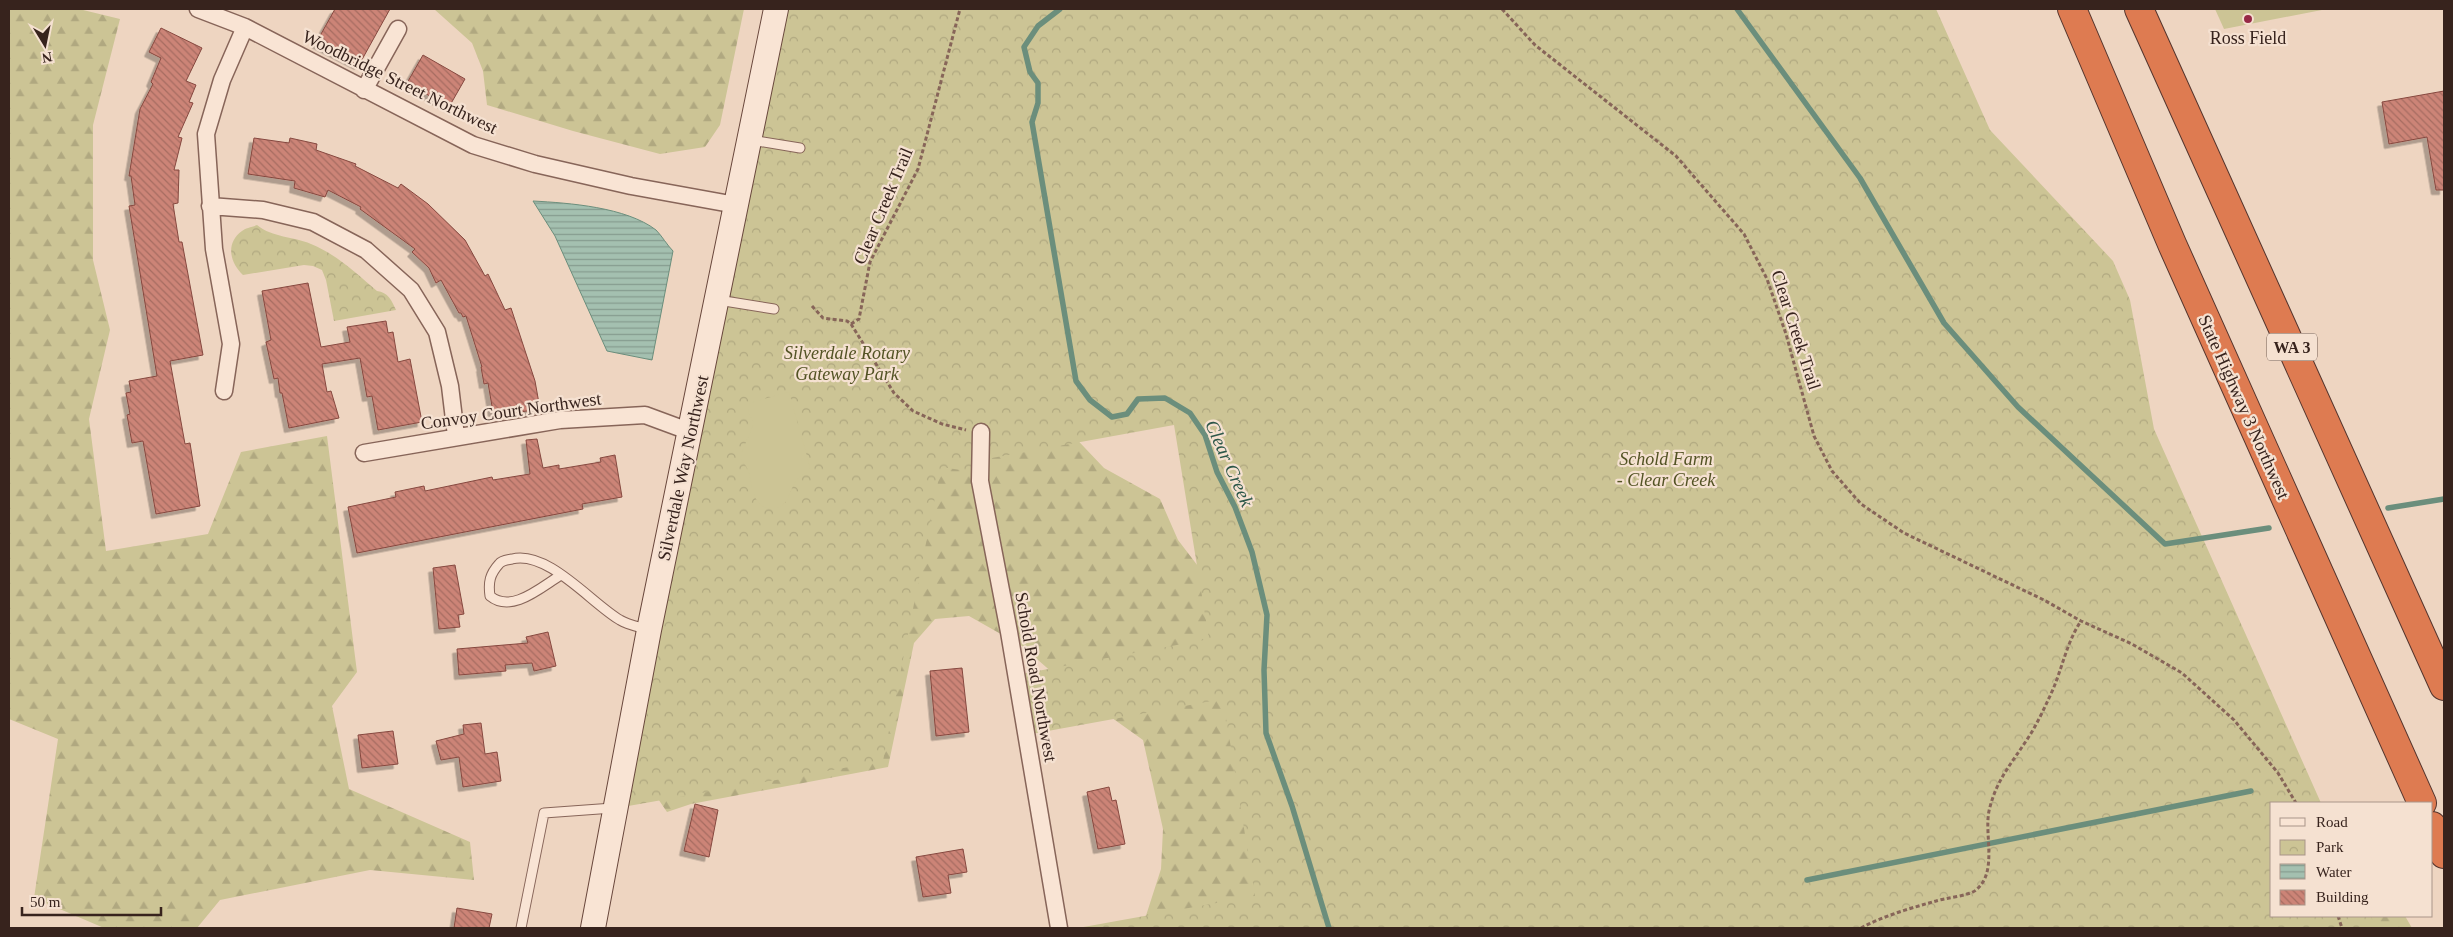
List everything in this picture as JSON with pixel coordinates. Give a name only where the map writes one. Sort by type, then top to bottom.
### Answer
[{"type":"highway","name":"State Highway 3 Northwest","points":[[2072,9],[2172,244],[2422,802]]},
{"type":"highway","name":"WA 3","points":[[2139,9],[2444,686]]},
{"type":"highway","points":[[2433,828],[2444,854]]},
{"type":"main road","name":"Silverdale Way Northwest","points":[[593,928],[649,630],[776,9]]},
{"type":"street","name":"Woodbridge Street Northwest","points":[[198,9],[245,27],[473,145],[526,161],[631,186],[736,205]]},
{"type":"street","points":[[224,392],[231,344],[214,249],[206,134],[222,80],[245,27]]},
{"type":"street","points":[[364,90],[398,29]]},
{"type":"street","points":[[210,206],[263,210],[313,222],[366,250],[411,290],[437,332],[450,386],[456,436]]},
{"type":"street","name":"Convoy Court Northwest","points":[[364,453],[560,420],[645,415],[691,432]]},
{"type":"street","name":"Schold Road Northwest","points":[[981,432],[980,481],[1009,632],[1059,928]]},
{"type":"lane","points":[[750,140],[800,148]]},
{"type":"lane","points":[[718,300],[774,309]]},
{"type":"lane","points":[[561,575],[527,596],[508,603],[497,602],[490,596],[488,586],[491,573],[501,561],[518,557],[538,562],[561,575],[620,621],[649,630]]},
{"type":"lane","points":[[521,928],[544,812],[617,808]]},
{"type":"path","name":"Clear Creek Trail","points":[[851,324],[860,319],[870,262],[918,169],[960,9]]},
{"type":"path","name":"Clear Creek Trail","points":[[1502,9],[1535,45],[1676,156],[1744,234],[1766,279],[1786,334],[1814,436],[1832,471],[1861,504],[1904,533],[2044,600],[2081,622],[2158,658],[2199,687],[2234,720],[2270,762],[2295,802]]},
{"type":"path","points":[[812,306],[823,318],[847,321],[851,324],[894,392],[913,411],[942,424],[981,432]]},
{"type":"path","points":[[1861,928],[1935,901],[1975,892],[1983,881],[1989,858],[1988,823],[1993,796],[2003,773],[2028,738],[2041,713],[2056,681],[2070,638],[2081,622]]},
{"type":"green space","points":[[9,9],[79,9],[120,19],[93,125],[93,260],[110,330],[89,419],[106,551],[208,534],[241,452],[327,436],[357,672],[332,706],[349,789],[470,842],[474,880],[370,870],[220,900],[197,928],[104,928],[34,898],[58,739],[9,719]]},
{"type":"green space","points":[[434,9],[744,9],[720,125],[705,147],[660,154],[573,131],[487,105],[483,71],[472,43]]},
{"type":"green space","name":"Schold Farm - Clear Creek","points":[[776,9],[1936,9],[1990,130],[2113,261],[2130,300],[2154,429],[2321,802],[2270,802],[2270,917],[2371,917],[2376,928],[1078,928],[1255,896],[1223,699],[1026,735],[1016,675],[1209,639],[1174,425],[981,460],[980,473],[941,467],[883,761],[617,808]]},
{"type":"green space","name":"Ross Field","points":[[2215,9],[2327,9],[2224,29]]},
{"type":"green space","points":[[257,225],[276,235],[304,241],[329,253],[377,291],[387,295],[396,310],[334,321],[326,280],[322,270],[304,265],[243,275],[232,259],[231,247],[233,241],[242,231]]},
{"type":"green space","points":[[789,392],[810,467],[796,481],[783,505],[772,508],[764,507],[755,497],[749,472],[742,461],[741,454],[754,423],[748,412],[750,403]]},
{"type":"green space","points":[[1066,428],[1104,468],[1160,499],[1178,540],[1214,587],[1300,915],[1142,928],[1161,869],[1163,829],[1143,740],[1070,688],[1022,646],[969,616],[935,619],[914,643],[888,767],[691,804],[667,812],[652,790],[840,494]]},
{"type":"green space","points":[[2346,917],[2406,917],[2412,928],[2350,928]]},
{"type":"water","points":[[533,201],[597,208],[629,216],[644,222],[656,230],[673,251],[652,360],[607,351],[555,236]]},
{"type":"building","points":[[335,9],[390,9],[359,65],[316,43]]},
{"type":"building","points":[[161,28],[202,48],[186,81],[196,85],[189,102],[193,103],[178,137],[182,138],[174,170],[179,170],[178,203],[173,204],[179,242],[182,242],[203,355],[170,361],[185,444],[190,443],[200,506],[156,514],[143,441],[132,443],[127,415],[130,414],[126,393],[131,392],[129,381],[157,376],[129,206],[135,205],[131,176],[129,176],[140,109],[153,84],[151,82],[161,58],[149,52]]},
{"type":"building","points":[[423,55],[465,79],[449,107],[407,83]]},
{"type":"building","points":[[2444,91],[2444,190],[2436,190],[2427,137],[2389,144],[2382,102]]},
{"type":"building","points":[[254,138],[289,143],[290,138],[317,144],[316,150],[356,164],[355,166],[398,188],[401,184],[428,204],[465,240],[485,276],[488,274],[505,310],[511,308],[535,381],[540,409],[500,415],[499,411],[493,412],[488,383],[484,384],[482,367],[466,316],[463,317],[459,313],[441,280],[436,283],[429,268],[412,252],[415,249],[360,209],[361,207],[328,190],[325,197],[294,188],[295,181],[248,174]]},
{"type":"building","points":[[308,283],[321,347],[350,342],[347,327],[386,321],[388,333],[393,332],[398,362],[410,359],[422,422],[378,430],[372,396],[367,397],[360,358],[322,364],[327,392],[331,391],[339,418],[289,428],[278,378],[274,379],[266,342],[271,340],[262,291]]},
{"type":"building","points":[[537,439],[543,468],[559,465],[559,469],[601,462],[600,458],[615,455],[622,497],[582,504],[583,509],[357,553],[348,507],[396,497],[395,492],[424,486],[425,491],[492,477],[493,480],[530,474],[526,440]]},
{"type":"building","points":[[455,565],[464,614],[458,615],[460,627],[439,629],[433,568]]},
{"type":"building","points":[[548,632],[556,666],[534,671],[532,663],[505,665],[506,671],[459,675],[457,649],[528,643],[526,637]]},
{"type":"building","points":[[962,668],[969,732],[936,736],[930,671]]},
{"type":"building","points":[[481,723],[485,754],[497,752],[501,781],[463,787],[459,757],[441,760],[436,741],[464,734],[463,725]]},
{"type":"building","points":[[393,731],[398,764],[362,768],[358,735]]},
{"type":"building","points":[[1109,787],[1112,801],[1116,800],[1125,844],[1098,849],[1087,792]]},
{"type":"building","points":[[695,804],[718,810],[709,857],[684,851]]},
{"type":"building","points":[[963,849],[967,872],[948,875],[951,893],[923,897],[916,857]]},
{"type":"building","points":[[457,908],[492,914],[489,928],[454,928]]},
{"type":"waterway","name":"Clear Creek","points":[[1060,9],[1038,26],[1024,47],[1030,72],[1038,83],[1038,103],[1032,122],[1076,381],[1090,400],[1112,417],[1127,414],[1138,399],[1165,398],[1190,413],[1205,435],[1217,472],[1235,507],[1252,552],[1267,615],[1264,670],[1266,733],[1292,806],[1329,928]]},
{"type":"waterway","points":[[1737,9],[1860,178],[1944,323],[2018,407],[2165,544],[2269,528]]},
{"type":"waterway","points":[[2388,508],[2444,499]]},
{"type":"waterway","points":[[1807,880],[2251,791]]},
{"type":"place","name":"Ross Field","points":[[2248,19]]},
{"type":"park label","name":"Silverdale Rotary Gateway Park","points":[[847,363]]}]
